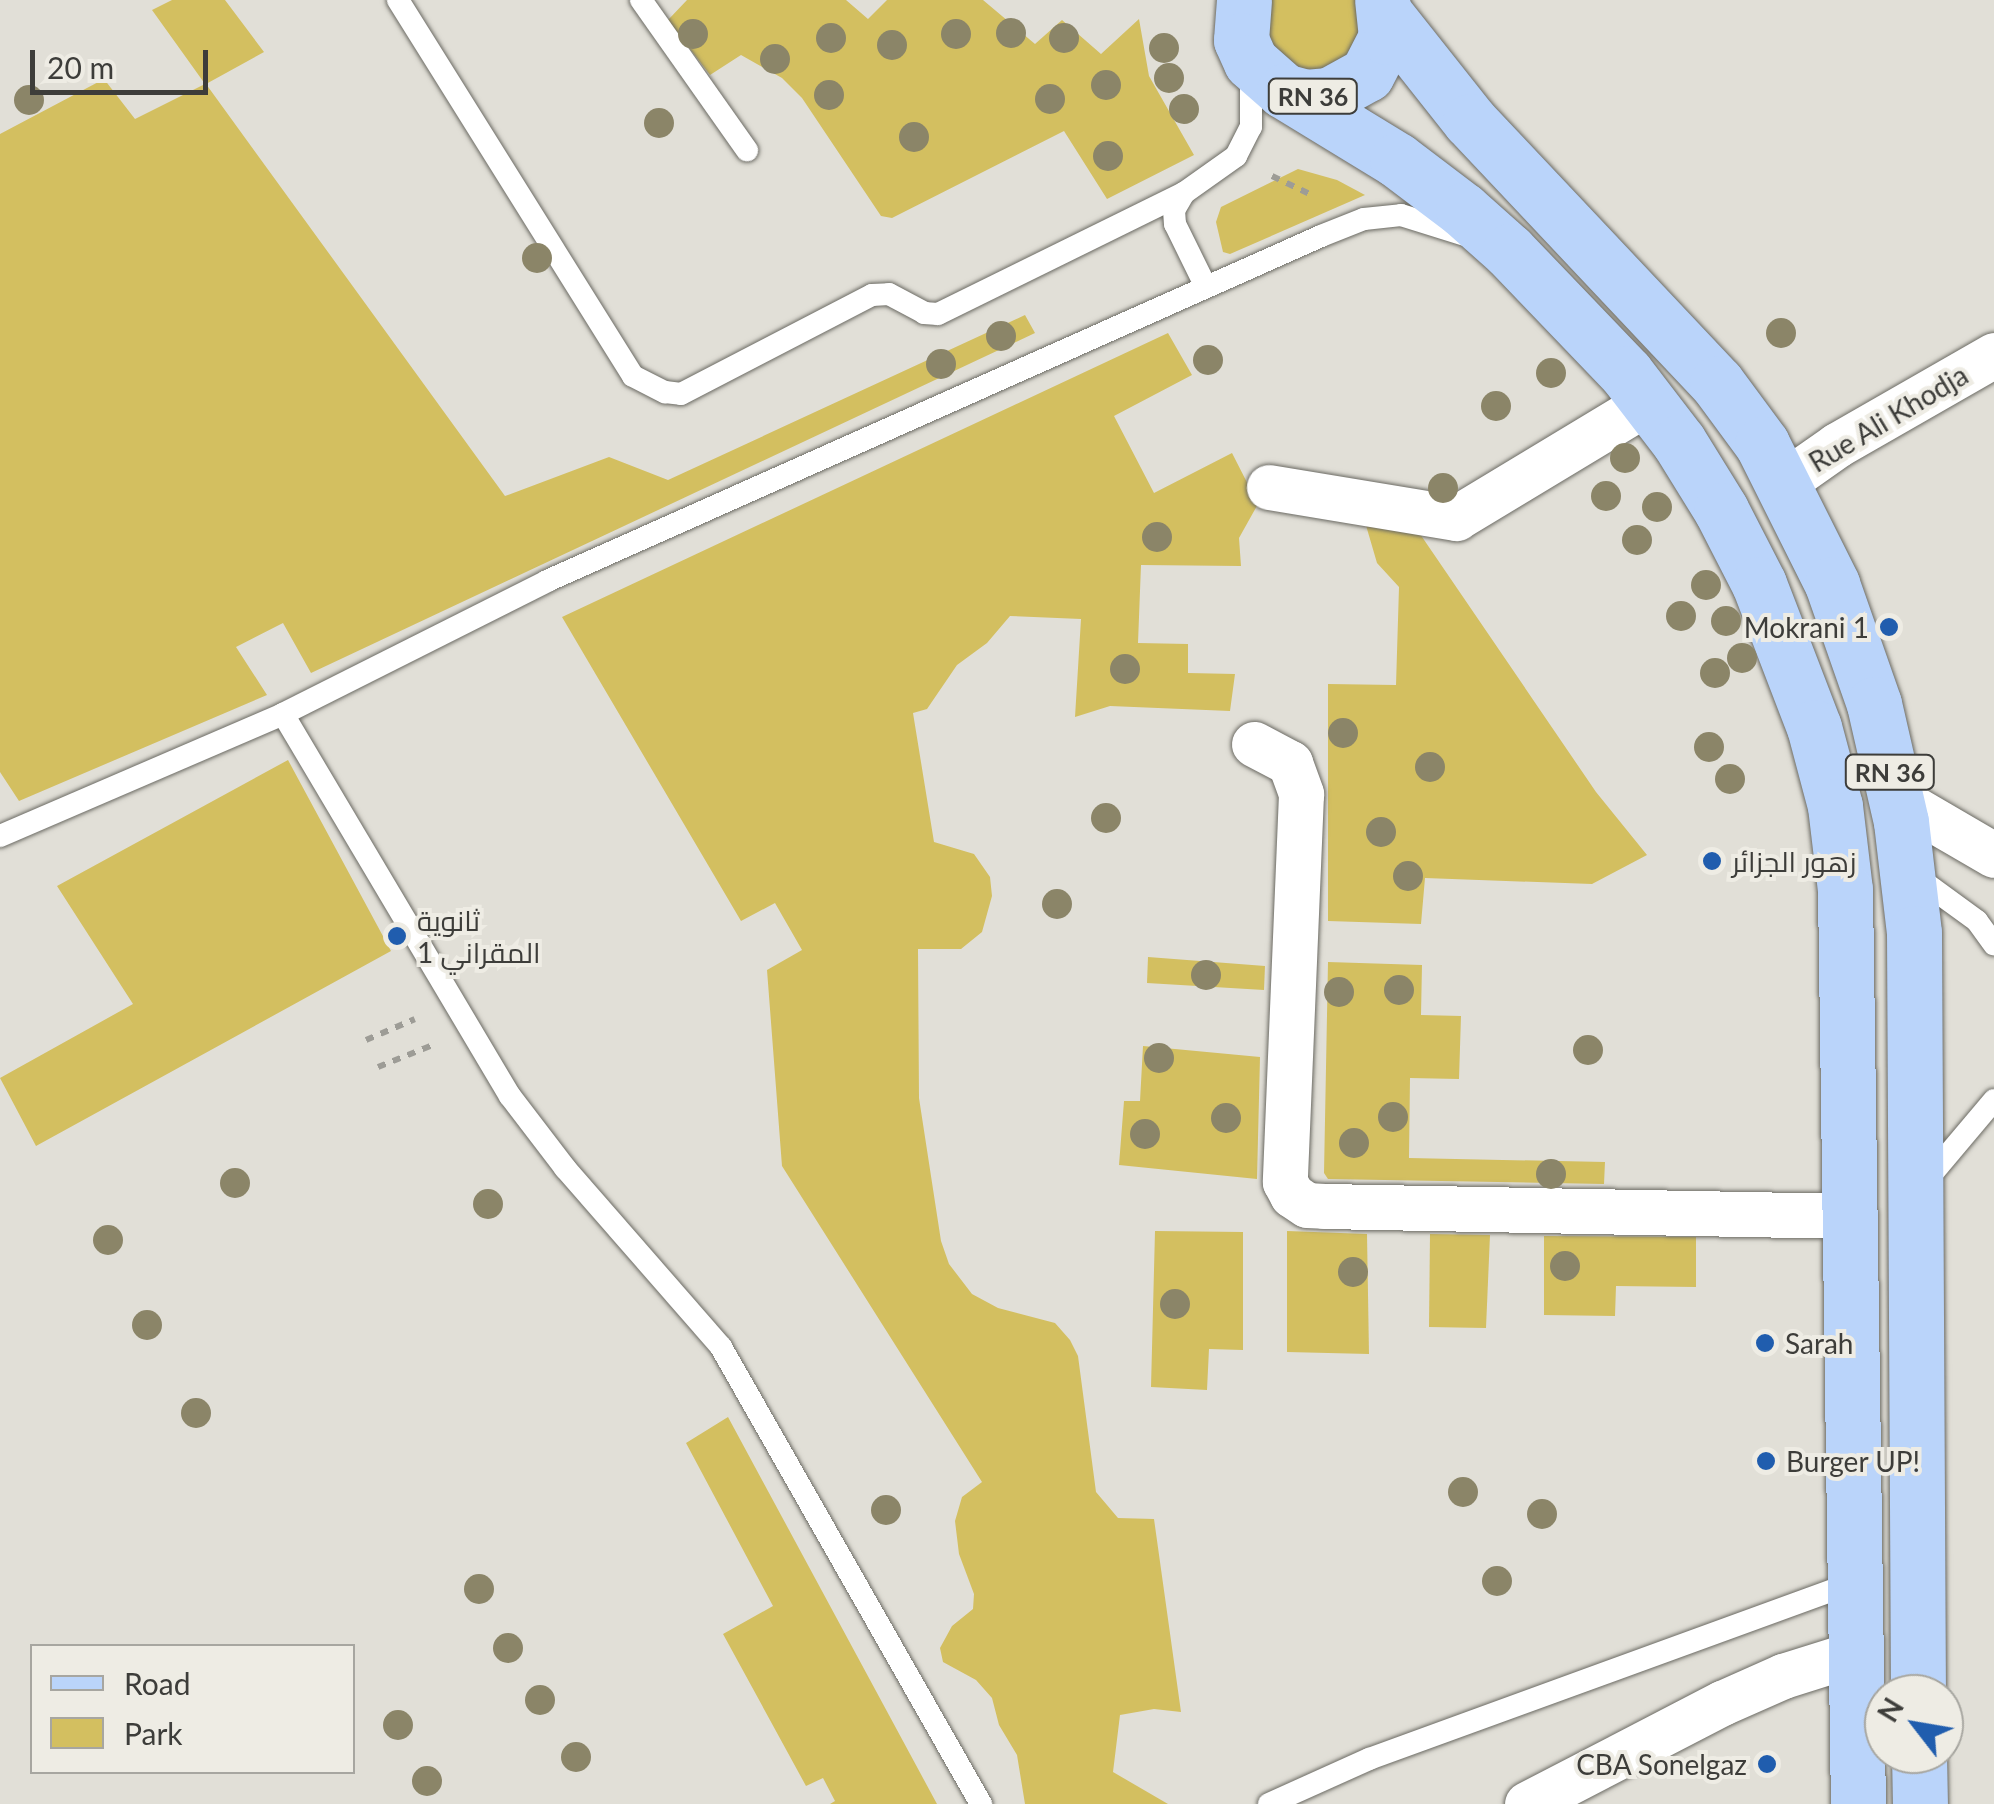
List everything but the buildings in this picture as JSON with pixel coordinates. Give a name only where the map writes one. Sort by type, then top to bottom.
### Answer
[{"type":"main road","name":"RN 36","points":[[1248,39],[1306,97],[1328,96],[1367,74],[1386,37],[1384,8]]},
{"type":"main road","name":"RN 36","points":[[1384,8],[1480,132],[1716,382],[1762,444],[1832,584],[1874,704],[1896,798],[1914,934],[1918,1674]]},
{"type":"main road","name":"RN 36","points":[[1248,39],[1509,250],[1626,373],[1721,510],[1759,584],[1814,726],[1835,806],[1846,907],[1859,1581],[1858,1804]]},
{"type":"main road","points":[[1919,1774],[1920,1804]]},
{"type":"street","name":"Rue Ali Khodja","points":[[1783,483],[1838,445],[1994,355]]},
{"type":"street","points":[[1269,487],[1456,518],[1648,402]]},
{"type":"street","points":[[1254,744],[1290,763],[1301,794],[1284,1182],[1292,1195],[1307,1205],[1324,1206],[1850,1216]]},
{"type":"street","points":[[1896,798],[1994,856]]},
{"type":"street","points":[[1527,1804],[1783,1676],[1856,1653]]},
{"type":"lane","points":[[398,0],[633,376],[665,392],[681,394],[872,295],[889,294],[924,313],[938,314],[1184,193],[1236,156],[1251,127],[1248,39]]},
{"type":"lane","points":[[641,0],[747,150]]},
{"type":"lane","points":[[1184,193],[1174,210],[1175,224],[1206,286]]},
{"type":"lane","points":[[0,836],[283,714],[547,581],[1364,219],[1402,214],[1509,250]]},
{"type":"lane","points":[[283,714],[510,1096],[565,1168],[721,1347],[981,1804]]},
{"type":"lane","points":[[1908,870],[1977,921],[1994,944]]},
{"type":"lane","points":[[1916,1193],[1994,1100]]},
{"type":"lane","points":[[1268,1804],[1369,1759],[1859,1581]]},
{"type":"path","points":[[1271,176],[1311,192],[1319,207]]},
{"type":"path","points":[[366,1040],[424,1015]]},
{"type":"path","points":[[378,1067],[438,1043]]},
{"type":"green space","points":[[172,0],[225,0],[264,52],[206,84],[505,496],[609,457],[668,480],[1025,315],[1035,333],[311,673],[283,623],[236,647],[267,695],[19,801],[0,772],[0,134],[104,79],[135,119],[205,84],[152,10]]},
{"type":"green space","points":[[687,0],[846,0],[868,19],[887,0],[983,0],[1035,44],[1062,20],[1101,54],[1139,19],[1149,76],[1194,155],[1107,199],[1064,131],[892,218],[881,216],[802,98],[782,78],[741,55],[710,75],[668,20]]},
{"type":"green space","points":[[1272,0],[1355,0],[1362,19],[1355,52],[1328,72],[1299,72],[1267,42],[1267,12]]},
{"type":"green space","points":[[1298,169],[1337,180],[1365,195],[1230,254],[1223,252],[1216,222],[1221,207]]},
{"type":"green space","points":[[1168,333],[1192,375],[1114,416],[1154,493],[1232,453],[1258,504],[1239,538],[1241,566],[1141,565],[1138,643],[1188,644],[1188,673],[1235,674],[1230,711],[1110,706],[1075,717],[1081,619],[1010,616],[987,643],[957,665],[927,709],[913,713],[934,842],[974,854],[990,877],[992,896],[982,932],[961,949],[918,949],[919,1098],[941,1241],[949,1264],[972,1294],[998,1308],[1055,1323],[1070,1340],[1078,1356],[1096,1492],[1118,1518],[1154,1519],[1181,1712],[1154,1709],[1120,1715],[1113,1772],[1168,1804],[1025,1804],[1017,1755],[999,1725],[992,1698],[976,1680],[943,1662],[940,1648],[952,1626],[973,1609],[974,1594],[959,1554],[955,1521],[962,1497],[982,1482],[782,1166],[767,970],[802,950],[775,903],[741,921],[562,617]]},
{"type":"green space","points":[[1365,522],[1418,531],[1596,792],[1647,855],[1592,884],[1425,878],[1421,924],[1328,921],[1328,684],[1396,685],[1399,587],[1377,563]]},
{"type":"green space","points":[[288,760],[391,951],[36,1146],[0,1078],[133,1004],[57,886]]},
{"type":"green space","points":[[1148,957],[1265,966],[1264,990],[1147,983]]},
{"type":"green space","points":[[1328,962],[1422,965],[1421,1015],[1461,1016],[1459,1079],[1410,1078],[1409,1158],[1605,1162],[1604,1184],[1328,1179],[1324,1173]]},
{"type":"green space","points":[[1143,1046],[1260,1057],[1257,1179],[1119,1165],[1124,1101],[1140,1101]]},
{"type":"green space","points":[[1155,1231],[1243,1232],[1243,1350],[1209,1349],[1207,1390],[1151,1387]]},
{"type":"green space","points":[[1287,1231],[1367,1234],[1369,1354],[1287,1352]]},
{"type":"green space","points":[[1430,1234],[1490,1235],[1486,1328],[1429,1327]]},
{"type":"green space","points":[[1544,1236],[1696,1237],[1696,1287],[1616,1286],[1615,1316],[1544,1315]]},
{"type":"green space","points":[[728,1417],[937,1804],[830,1804],[835,1801],[823,1778],[806,1786],[723,1634],[773,1606],[686,1443]]},
{"type":"place","name":"Mokrani 1","points":[[1889,627]]},
{"type":"place","name":"زهور الجزائر","points":[[1712,861]]},
{"type":"place","name":"ثانوية المقراني 1","points":[[397,936]]},
{"type":"place","name":"Sarah","points":[[1765,1343]]},
{"type":"place","name":"Burger UP!","points":[[1766,1461]]},
{"type":"place","name":"CBA Sonelgaz","points":[[1767,1764]]}]
